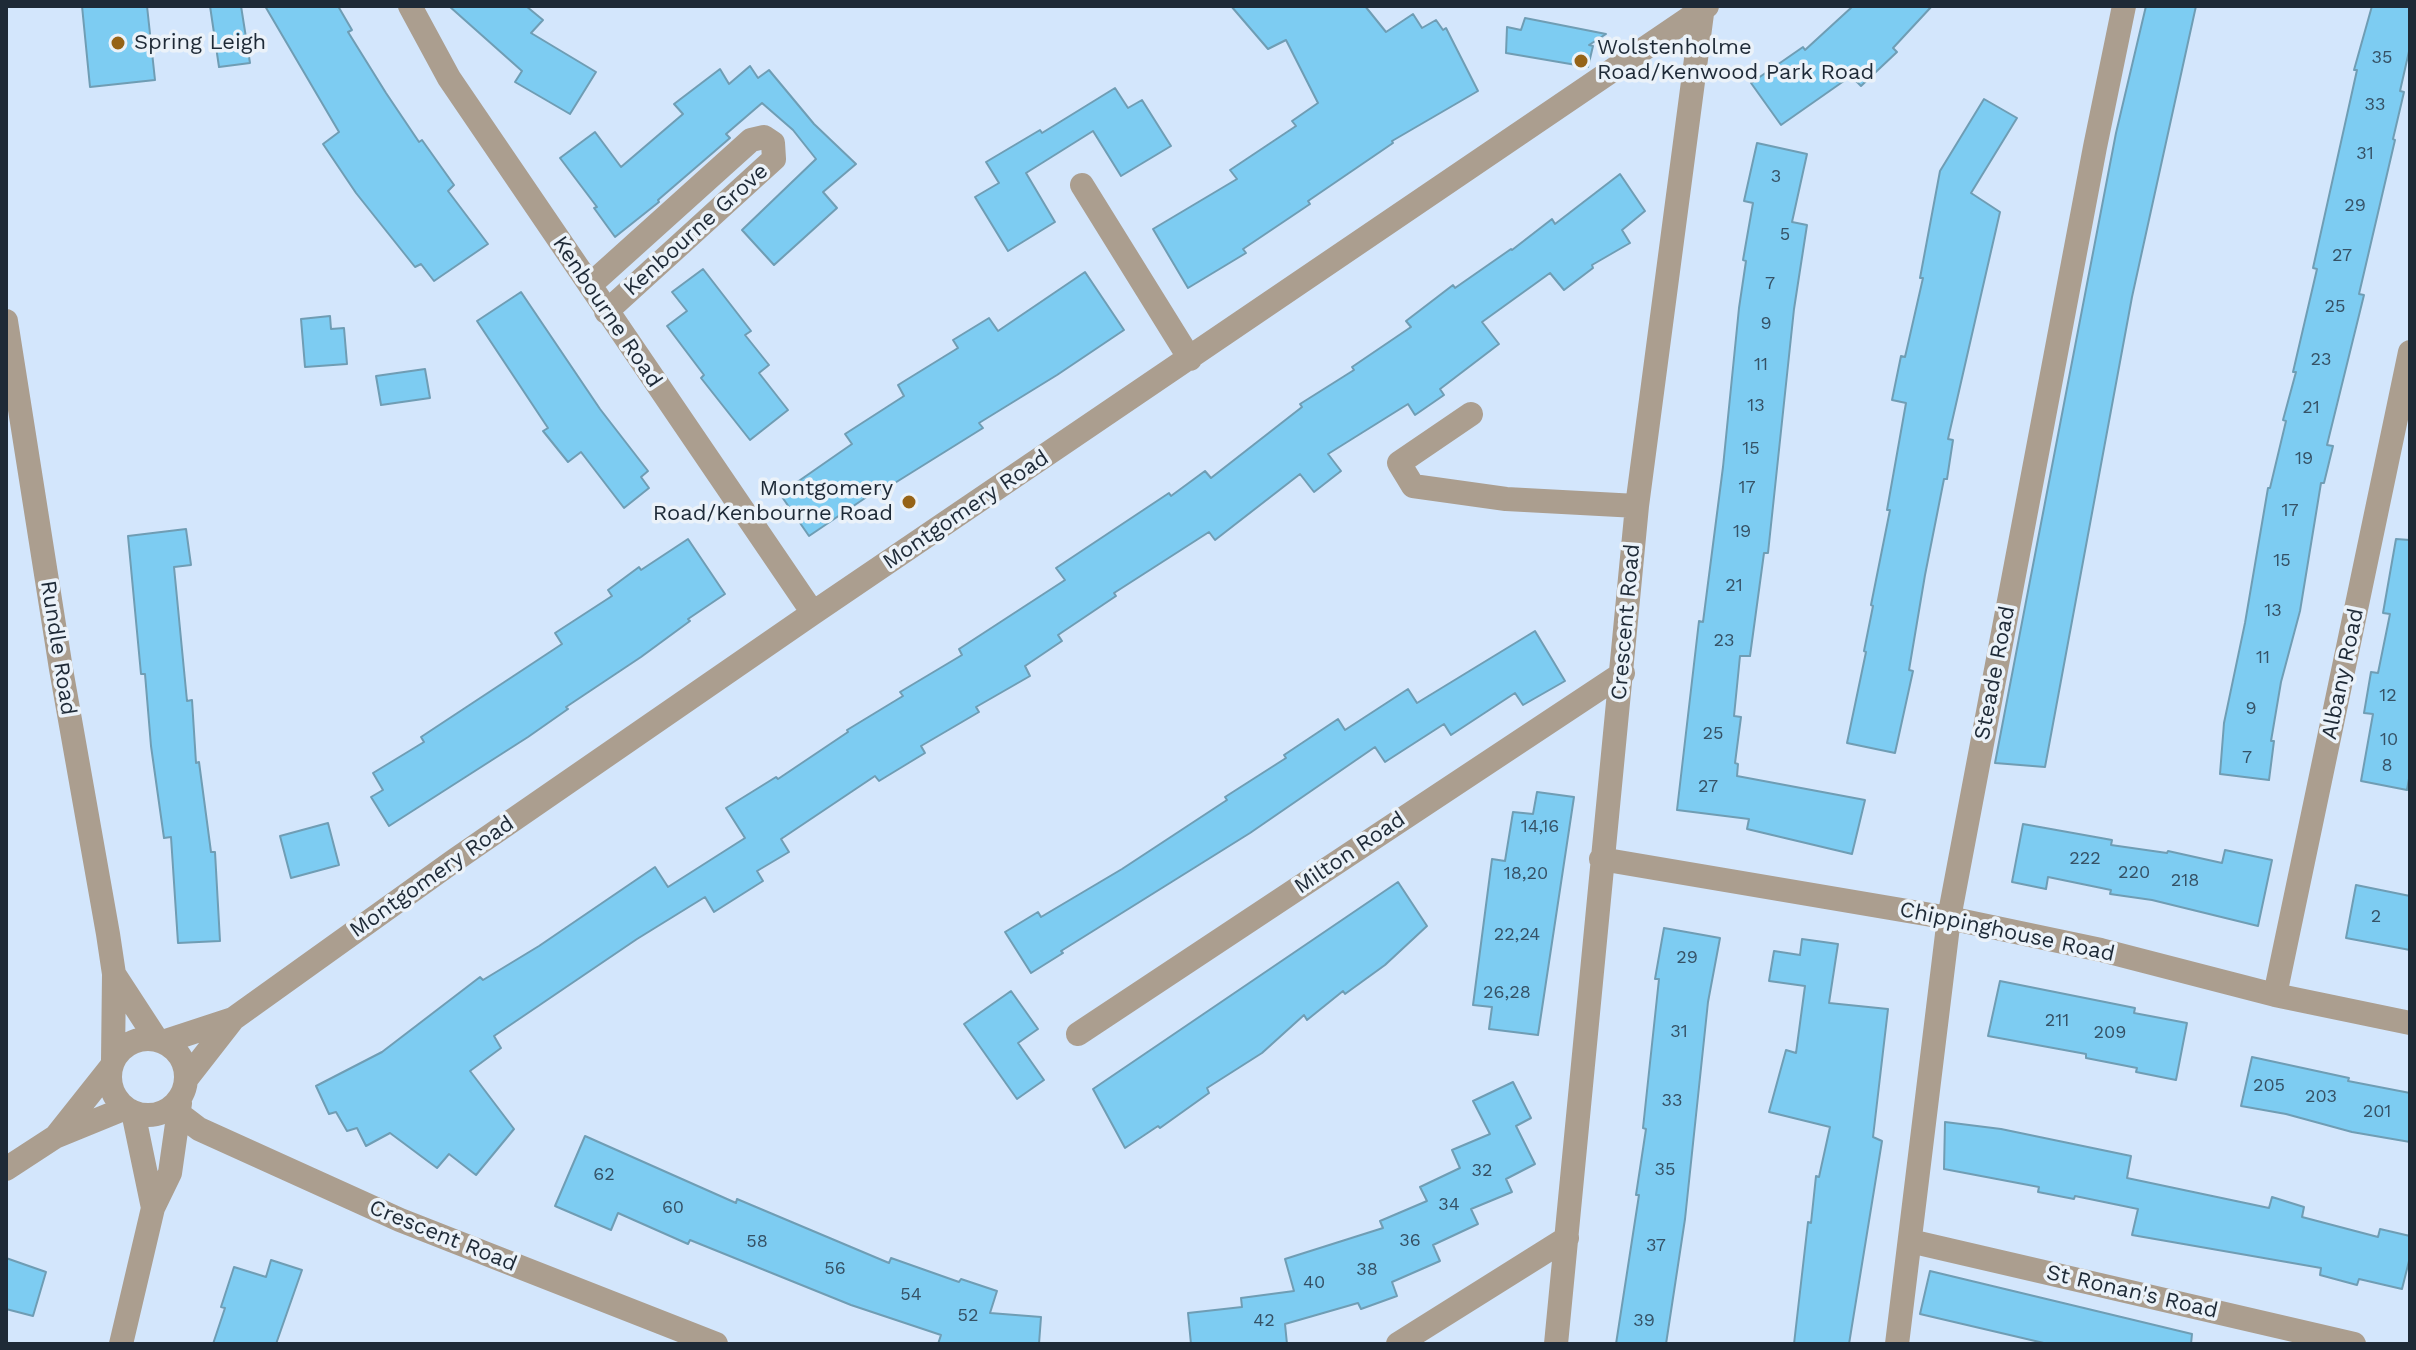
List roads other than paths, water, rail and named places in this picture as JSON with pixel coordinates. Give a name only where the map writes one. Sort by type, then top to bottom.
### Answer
[{"type":"street","name":"Kenbourne Road","points":[[410,6],[449,78],[813,613]]},
{"type":"street","name":"Montgomery Road","points":[[160,1041],[233,1019],[455,860],[813,613],[1704,6]]},
{"type":"street","name":"Crescent Road","points":[[1556,1344],[1637,506],[1704,6]]},
{"type":"street","name":"Steade Road","points":[[1897,1344],[1949,918],[2124,6]]},
{"type":"street","name":"Kenbourne Grove","points":[[590,285],[751,140],[764,137],[773,143],[774,159],[606,312]]},
{"type":"street","points":[[1082,185],[1190,359]]},
{"type":"street","name":"Rundle Road","points":[[6,321],[61,669],[114,974],[112,1064]]},
{"type":"street","name":"Albany Road","points":[[2275,995],[2410,352]]},
{"type":"street","points":[[1471,414],[1399,463],[1413,486],[1506,499],[1637,506]]},
{"type":"street","name":"Milton Road","points":[[1078,1034],[1623,673]]},
{"type":"street","name":"Chippinghouse Road","points":[[1601,859],[1949,918],[2101,950],[2275,995],[2410,1023]]},
{"type":"street","name":"Rundle Road","points":[[114,974],[160,1041]]},
{"type":"street","name":"Montgomery Road","points":[[182,1096],[233,1019]]},
{"type":"street","points":[[55,1137],[127,1045],[136,1041],[160,1041],[181,1056],[182,1096],[170,1173],[153,1208],[121,1344]]},
{"type":"street","points":[[112,1064],[112,1089],[129,1110],[153,1208]]},
{"type":"street","points":[[6,1169],[55,1137],[129,1110],[142,1114],[159,1113],[182,1096]]},
{"type":"street","name":"Crescent Road","points":[[182,1096],[199,1129],[400,1220],[716,1344]]},
{"type":"street","points":[[1398,1344],[1567,1238]]},
{"type":"street","name":"St Ronan's Road","points":[[1910,1241],[2305,1338],[2354,1344]]},
{"type":"place","name":"Spring Leigh","points":[[118,43]]},
{"type":"place","name":"Wolstenholme Road/Kenwood Park Road","points":[[1581,61]]},
{"type":"place","name":"Montgomery Road/Kenbourne Road","points":[[909,502]]}]
